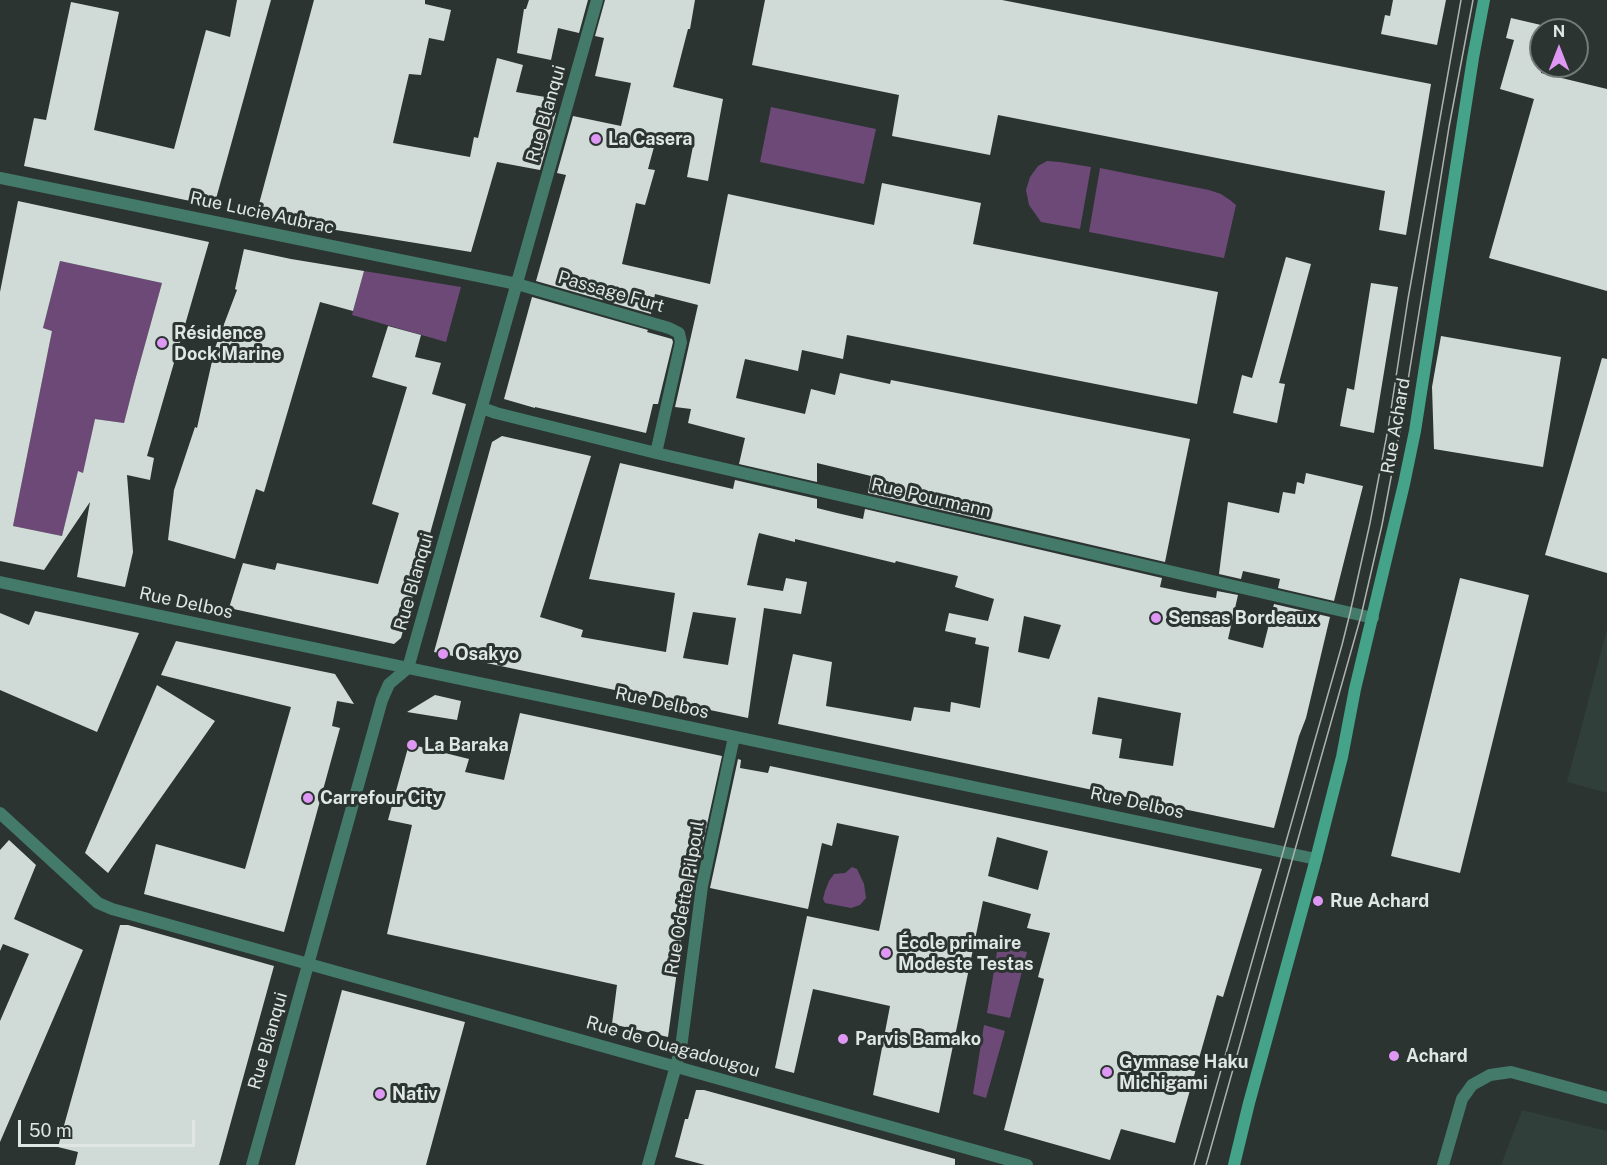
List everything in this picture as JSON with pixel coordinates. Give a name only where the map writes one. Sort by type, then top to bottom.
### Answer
[{"type":"street","name":"Rue Blanqui","points":[[252,1165],[382,700],[389,684],[408,668],[597,0]]},
{"type":"street","name":"Rue Achard","points":[[1234,1165],[1342,757],[1355,689],[1399,506],[1415,430],[1484,0]]},
{"type":"street","name":"Rue Lucie Aubrac","points":[[1,182],[517,284]]},
{"type":"street","name":"Passage Furt","points":[[517,284],[669,328],[679,333],[681,342],[656,453]]},
{"type":"street","name":"Rue Pourmann","points":[[482,408],[656,453],[1373,618]]},
{"type":"street","name":"Rue Delbos","points":[[0,582],[1316,859]]},
{"type":"street","name":"Rue Odette Pilpoul","points":[[648,1165],[681,1048],[702,886],[734,737]]},
{"type":"street","name":"Rue de Ouagadougou","points":[[0,813],[98,903],[112,909],[1027,1165]]},
{"type":"street","points":[[1443,1165],[1462,1099],[1472,1085],[1490,1075],[1511,1072],[1607,1098]]},
{"type":"street","points":[[1239,1142],[1242,1165]]},
{"type":"shaded area","points":[[771,107],[876,129],[864,184],[760,162]]},
{"type":"shaded area","points":[[1047,161],[1091,167],[1080,229],[1041,222],[1029,205],[1026,190],[1030,177],[1038,166]]},
{"type":"shaded area","points":[[1100,168],[1209,190],[1230,200],[1236,205],[1224,258],[1089,232]]},
{"type":"shaded area","points":[[60,261],[162,283],[124,423],[95,419],[90,441],[124,474],[127,483],[78,472],[62,536],[13,526],[52,331],[43,328]]},
{"type":"shaded area","points":[[364,271],[461,287],[446,342],[352,315]]},
{"type":"shaded area","points":[[1607,629],[1607,793],[1567,782]]},
{"type":"shaded area","points":[[852,867],[857,869],[864,884],[866,898],[860,905],[851,908],[825,903],[823,899],[825,891],[834,874],[845,873]]},
{"type":"shaded area","points":[[998,946],[1027,952],[1010,1018],[987,1013]]},
{"type":"shaded area","points":[[984,1025],[1005,1031],[986,1098],[973,1094]]},
{"type":"shaded area","points":[[1522,1110],[1607,1131],[1607,1165],[1501,1165]]},
{"type":"building","points":[[237,0],[271,0],[214,206],[24,166],[34,118],[46,120],[71,2],[119,12],[94,130],[174,149],[206,30],[230,37]]},
{"type":"building","points":[[314,0],[425,0],[425,4],[451,10],[444,41],[429,38],[421,75],[409,74],[393,143],[470,157],[474,137],[478,138],[497,58],[523,65],[516,92],[551,98],[547,111],[556,113],[540,170],[497,162],[471,252],[256,215]]},
{"type":"building","points":[[529,0],[588,0],[579,33],[558,28],[551,60],[517,53],[524,9]]},
{"type":"building","points":[[605,0],[695,0],[690,29],[688,29],[673,87],[723,99],[708,181],[687,177],[694,141],[658,132],[648,169],[655,170],[645,205],[636,203],[622,264],[710,284],[728,194],[874,225],[882,183],[981,203],[973,244],[1218,292],[1197,404],[847,335],[843,359],[802,350],[798,371],[745,359],[736,398],[805,414],[811,389],[835,395],[840,373],[890,384],[891,380],[1190,439],[1165,562],[868,493],[871,476],[817,463],[817,482],[739,464],[745,438],[688,423],[691,409],[675,407],[698,305],[655,294],[651,314],[536,281],[566,175],[557,173],[573,116],[621,126],[631,83],[595,76],[604,38],[595,36]]},
{"type":"building","points":[[765,0],[1002,0],[1431,84],[1406,235],[1379,230],[1385,191],[998,115],[990,155],[892,136],[899,95],[752,65]]},
{"type":"building","points":[[1393,0],[1446,0],[1437,45],[1381,34],[1385,15],[1390,16]]},
{"type":"building","points":[[1511,18],[1529,22],[1529,78],[1562,78],[1607,89],[1607,291],[1489,258],[1534,99],[1500,89],[1514,40],[1506,38]]},
{"type":"building","points":[[18,201],[209,242],[147,456],[154,458],[150,480],[127,475],[133,552],[125,587],[77,577],[90,502],[44,570],[0,561],[0,292]],"holes":[[[60,261],[162,283],[124,423],[95,419],[83,473],[78,471],[62,536],[13,526],[52,331],[43,328]]]},
{"type":"building","points":[[244,249],[364,271],[353,311],[320,302],[264,492],[256,489],[235,559],[168,540],[174,490],[195,427],[197,428],[215,348],[237,290],[235,289]]},
{"type":"building","points":[[1286,257],[1311,264],[1279,383],[1285,384],[1277,423],[1233,413],[1242,375],[1252,378]]},
{"type":"building","points":[[1371,283],[1398,287],[1374,433],[1340,426],[1347,388],[1354,390]]},
{"type":"building","points":[[532,297],[672,339],[658,404],[653,404],[646,433],[504,399]]},
{"type":"building","points":[[388,326],[421,335],[415,357],[441,363],[432,394],[466,404],[401,638],[394,644],[229,608],[243,563],[275,570],[277,563],[378,584],[399,513],[372,504],[407,387],[372,377]]},
{"type":"building","points":[[1441,336],[1561,357],[1543,467],[1434,449],[1432,387]]},
{"type":"building","points":[[1602,358],[1607,359],[1607,573],[1545,555]]},
{"type":"building","points":[[502,436],[591,456],[540,617],[583,630],[581,637],[666,652],[675,593],[589,579],[620,463],[733,489],[735,480],[817,499],[817,508],[863,519],[865,509],[1162,578],[1160,587],[1216,598],[1217,591],[1238,595],[1228,639],[1263,648],[1274,604],[1330,617],[1306,718],[1274,828],[778,724],[793,654],[832,662],[826,706],[911,721],[914,707],[950,712],[951,702],[980,708],[989,647],[975,644],[976,638],[945,631],[949,613],[988,621],[994,599],[955,587],[958,576],[795,539],[795,542],[759,533],[757,540],[747,585],[783,591],[786,578],[807,582],[801,614],[764,608],[748,718],[434,652],[492,442]],"holes":[[[693,612],[736,618],[728,665],[683,658]],[[1024,616],[1061,625],[1049,659],[1018,652]],[[1098,697],[1181,713],[1173,766],[1119,758],[1122,739],[1092,734]]]},
{"type":"building","points":[[1306,473],[1363,486],[1334,601],[1278,588],[1280,579],[1243,571],[1241,579],[1219,574],[1228,502],[1279,513],[1283,492],[1295,494],[1297,482],[1304,484]]},
{"type":"building","points":[[1460,578],[1529,595],[1460,873],[1391,856]]},
{"type":"building","points":[[35,611],[139,633],[97,732],[0,690],[0,613],[29,625]]},
{"type":"building","points":[[176,641],[335,674],[354,704],[337,701],[332,726],[340,728],[284,932],[144,894],[156,844],[245,869],[291,707],[161,675]]},
{"type":"building","points":[[157,685],[215,721],[108,873],[85,853]]},
{"type":"building","points":[[435,695],[461,701],[457,720],[407,712]]},
{"type":"building","points":[[520,713],[722,756],[694,884],[689,883],[668,1037],[612,1024],[617,985],[387,934],[412,825],[388,820],[409,744],[469,759],[465,772],[504,780]]},
{"type":"building","points":[[738,759],[741,760],[740,768],[768,773],[770,766],[1262,869],[1223,997],[1217,995],[1175,1143],[1121,1129],[1110,1160],[1004,1130],[1044,979],[1038,977],[1050,933],[1027,928],[1031,914],[983,901],[939,1113],[873,1095],[890,1006],[813,989],[794,1073],[775,1068],[807,916],[879,931],[899,836],[837,823],[832,846],[822,843],[808,909],[710,888]],"holes":[[[997,837],[1048,851],[1038,890],[988,876]]]},
{"type":"building","points":[[9,840],[36,865],[14,919],[83,950],[0,1142],[0,1021],[29,954],[3,944],[0,951],[0,850]]},
{"type":"building","points":[[120,925],[128,925],[274,966],[219,1165],[75,1165],[78,1152],[58,1147]]},
{"type":"building","name":"Nativ","points":[[342,990],[465,1022],[426,1165],[295,1165]]},
{"type":"building","points":[[696,1090],[704,1090],[955,1159],[955,1165],[705,1165],[675,1157],[685,1119],[688,1119]]},
{"type":"tram line","points":[[1194,1165],[1350,613],[1388,429],[1408,299],[1461,0]]},
{"type":"tram line","points":[[1206,1165],[1361,616],[1382,525],[1400,430],[1449,127],[1473,0]]},
{"type":"place","name":"La Casera","points":[[596,139]]},
{"type":"place","name":"Résidence Dock Marine","points":[[162,343]]},
{"type":"place","name":"Sensas Bordeaux","points":[[1156,618]]},
{"type":"place","name":"Osakyo","points":[[443,654]]},
{"type":"place","name":"La Baraka","points":[[412,745]]},
{"type":"place","name":"Carrefour City","points":[[308,798]]},
{"type":"place","name":"Rue Achard","points":[[1318,901]]},
{"type":"place","name":"École primaire Modeste Testas","points":[[886,953]]},
{"type":"place","name":"Parvis Bamako","points":[[843,1039]]},
{"type":"place","name":"Achard","points":[[1394,1056]]},
{"type":"place","name":"Gymnase Haku Michigami","points":[[1107,1072]]},
{"type":"place","name":"Nativ","points":[[380,1094]]}]
